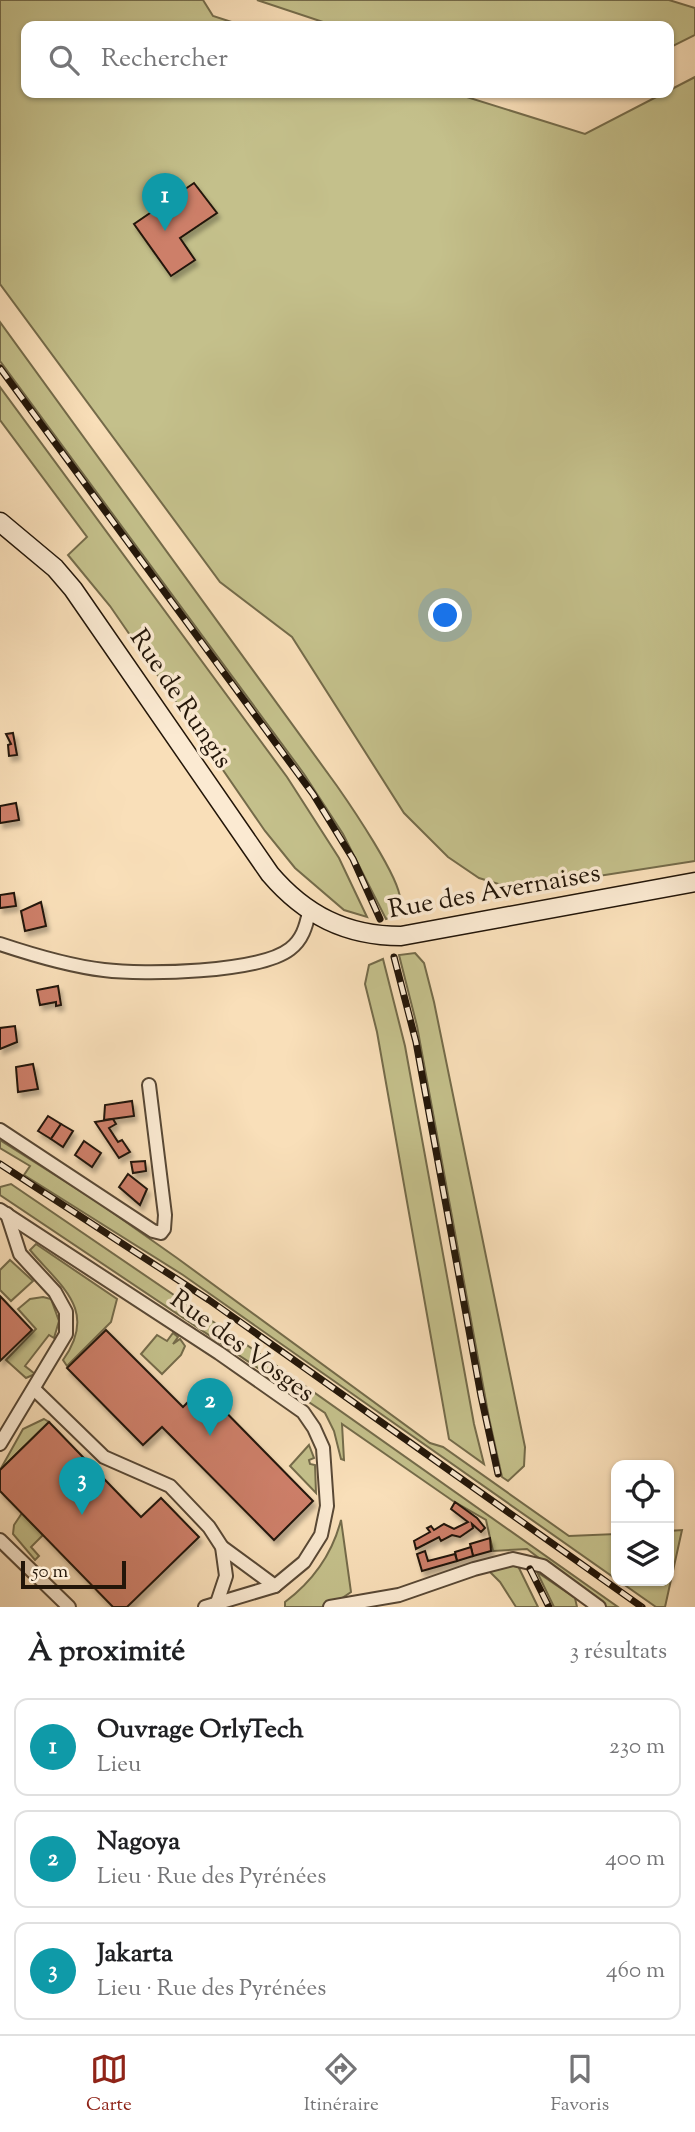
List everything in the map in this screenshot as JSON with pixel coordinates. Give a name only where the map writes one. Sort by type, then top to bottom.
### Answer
[{"type":"main road","name":"Rue de Rungis","points":[[0,522],[30,545],[73,589],[270,874],[288,895],[309,912]]},
{"type":"main road","name":"Rue des Avernaises","points":[[309,912],[347,930],[373,936],[401,936],[695,882]]},
{"type":"street","points":[[0,944],[104,970],[188,973],[274,958],[290,949],[305,930],[309,912]]},
{"type":"street","points":[[0,1130],[153,1231],[161,1233],[165,1215],[149,1085]]},
{"type":"street","points":[[0,1226],[4,1212]]},
{"type":"street","points":[[0,1444],[35,1390],[66,1334],[66,1312],[55,1292],[20,1254],[4,1212]]},
{"type":"street","name":"Rue des Vosges","points":[[4,1212],[120,1286],[303,1412],[323,1448],[327,1506],[321,1535],[304,1562],[275,1586],[211,1605]]},
{"type":"street","points":[[35,1390],[104,1457],[170,1486],[209,1527],[222,1547],[275,1586]]},
{"type":"street","points":[[0,1540],[69,1607]]},
{"type":"street","points":[[211,1605],[226,1576],[222,1547]]},
{"type":"street","points":[[330,1607],[399,1595],[474,1569],[513,1559],[543,1566],[599,1607]]},
{"type":"shaded area","points":[[0,0],[203,0],[213,16],[228,21],[21,21],[21,98],[470,98],[585,134],[654,98],[674,98],[674,88],[695,77],[695,861],[515,889],[479,878],[448,857],[404,813],[292,637],[220,582],[0,284]]},
{"type":"shaded area","points":[[257,0],[669,0],[695,8],[695,35],[674,46],[674,21],[320,21]]},
{"type":"shaded area","points":[[0,322],[353,809],[384,859],[398,889],[400,906],[392,916],[386,919],[343,834],[304,774],[0,361]]},
{"type":"shaded area","points":[[0,387],[287,777],[339,858],[367,917],[344,910],[295,868],[265,831],[110,606],[68,555],[87,537],[0,420]]},
{"type":"shaded area","points":[[415,953],[424,963],[434,1002],[525,1447],[524,1466],[508,1481],[502,1477],[489,1418],[417,1026],[399,955]]},
{"type":"shaded area","points":[[383,959],[405,1046],[474,1424],[484,1464],[449,1439],[377,1032],[365,984],[369,965]]},
{"type":"shaded area","points":[[0,1140],[99,1203],[430,1443],[443,1447],[569,1536],[611,1534],[611,1575],[183,1275],[24,1175],[30,1166],[0,1148]]},
{"type":"shaded area","points":[[11,1184],[237,1338],[618,1607],[604,1607],[527,1549],[493,1551],[486,1520],[453,1501],[342,1424],[344,1460],[341,1459],[334,1431],[325,1413],[0,1195],[0,1187]]},
{"type":"shaded area","points":[[36,1244],[117,1299],[111,1322],[67,1366],[63,1360],[73,1342],[77,1327],[76,1313],[63,1287],[30,1250]]},
{"type":"shaded area","points":[[10,1260],[33,1281],[11,1301],[0,1290],[0,1270]]},
{"type":"shaded area","points":[[30,1299],[51,1299],[59,1321],[54,1338],[49,1335],[25,1366],[35,1374],[26,1378],[6,1360],[36,1329],[18,1309]]},
{"type":"shaded area","points":[[173,1333],[178,1337],[173,1344],[180,1339],[185,1346],[181,1355],[162,1374],[141,1354],[157,1335],[167,1341]]},
{"type":"shaded area","points":[[44,1419],[49,1422],[0,1470],[23,1429]]},
{"type":"shaded area","points":[[309,1445],[314,1458],[309,1460],[310,1464],[315,1465],[316,1493],[290,1466]]},
{"type":"shaded area","points":[[22,1513],[43,1535],[31,1547],[39,1556],[35,1560],[13,1534],[14,1525]]},
{"type":"shaded area","points":[[341,1520],[351,1592],[329,1607],[285,1607],[285,1602],[313,1576],[327,1556]]},
{"type":"shaded area","points":[[682,1530],[674,1566],[674,1531]]},
{"type":"shaded area","points":[[496,1563],[518,1566],[538,1607],[516,1607],[500,1582],[486,1568]]},
{"type":"shaded area","points":[[537,1572],[575,1598],[577,1607],[554,1607]]},
{"type":"shaded area","points":[[626,1586],[670,1586],[665,1607],[656,1607]]},
{"type":"building","points":[[194,183],[217,213],[180,238],[195,260],[171,276],[134,224]]},
{"type":"building","points":[[13,733],[17,755],[9,756],[8,745],[11,744],[6,734]]},
{"type":"building","points":[[16,803],[19,820],[0,823],[0,806]]},
{"type":"building","points":[[14,893],[16,906],[0,908],[0,895]]},
{"type":"building","points":[[41,902],[46,926],[25,931],[21,911]]},
{"type":"building","points":[[58,986],[61,1005],[56,1006],[56,1002],[40,1005],[37,990]]},
{"type":"building","points":[[15,1026],[17,1042],[0,1049],[0,1028]]},
{"type":"building","points":[[33,1064],[38,1089],[18,1092],[16,1067]]},
{"type":"building","points":[[132,1101],[134,1116],[104,1120],[105,1105]]},
{"type":"building","points":[[48,1116],[61,1124],[51,1139],[38,1131]]},
{"type":"building","points":[[113,1119],[116,1124],[109,1128],[118,1142],[122,1140],[130,1152],[119,1158],[95,1122]]},
{"type":"building","points":[[61,1124],[73,1131],[63,1147],[51,1139]]},
{"type":"building","points":[[84,1141],[101,1153],[92,1167],[75,1155]]},
{"type":"building","points":[[145,1161],[146,1171],[133,1173],[131,1162]]},
{"type":"building","points":[[128,1174],[147,1189],[140,1205],[119,1187]]},
{"type":"building","points":[[0,1296],[32,1330],[0,1361]]},
{"type":"building","points":[[106,1330],[183,1407],[202,1388],[313,1501],[274,1540],[162,1427],[143,1445],[67,1368]]},
{"type":"building","points":[[49,1422],[141,1517],[161,1498],[199,1537],[127,1607],[113,1607],[0,1491],[0,1470]]},
{"type":"building","points":[[455,1502],[477,1518],[485,1528],[481,1532],[472,1524],[473,1528],[460,1537],[452,1535],[441,1541],[439,1537],[416,1549],[414,1541],[430,1532],[427,1528],[431,1526],[434,1530],[444,1524],[454,1529],[468,1522],[451,1509]]},
{"type":"building","points":[[490,1538],[491,1551],[473,1556],[470,1544]]},
{"type":"building","points":[[471,1547],[473,1556],[457,1561],[455,1552]]},
{"type":"building","points":[[425,1551],[428,1561],[455,1554],[457,1561],[422,1571],[417,1554]]},
{"type":"railway","points":[[0,368],[313,794],[353,859],[380,919]]},
{"type":"railway","points":[[394,957],[416,1042],[481,1396],[498,1474]]},
{"type":"railway","points":[[0,1164],[209,1300],[642,1607]]},
{"type":"railway","points":[[530,1569],[549,1607]]},
{"type":"place","name":"Ouvrage OrlyTech","points":[[165,231]]},
{"type":"place","name":"Nagoya","points":[[210,1436]]},
{"type":"place","name":"Jakarta","points":[[82,1515]]}]
